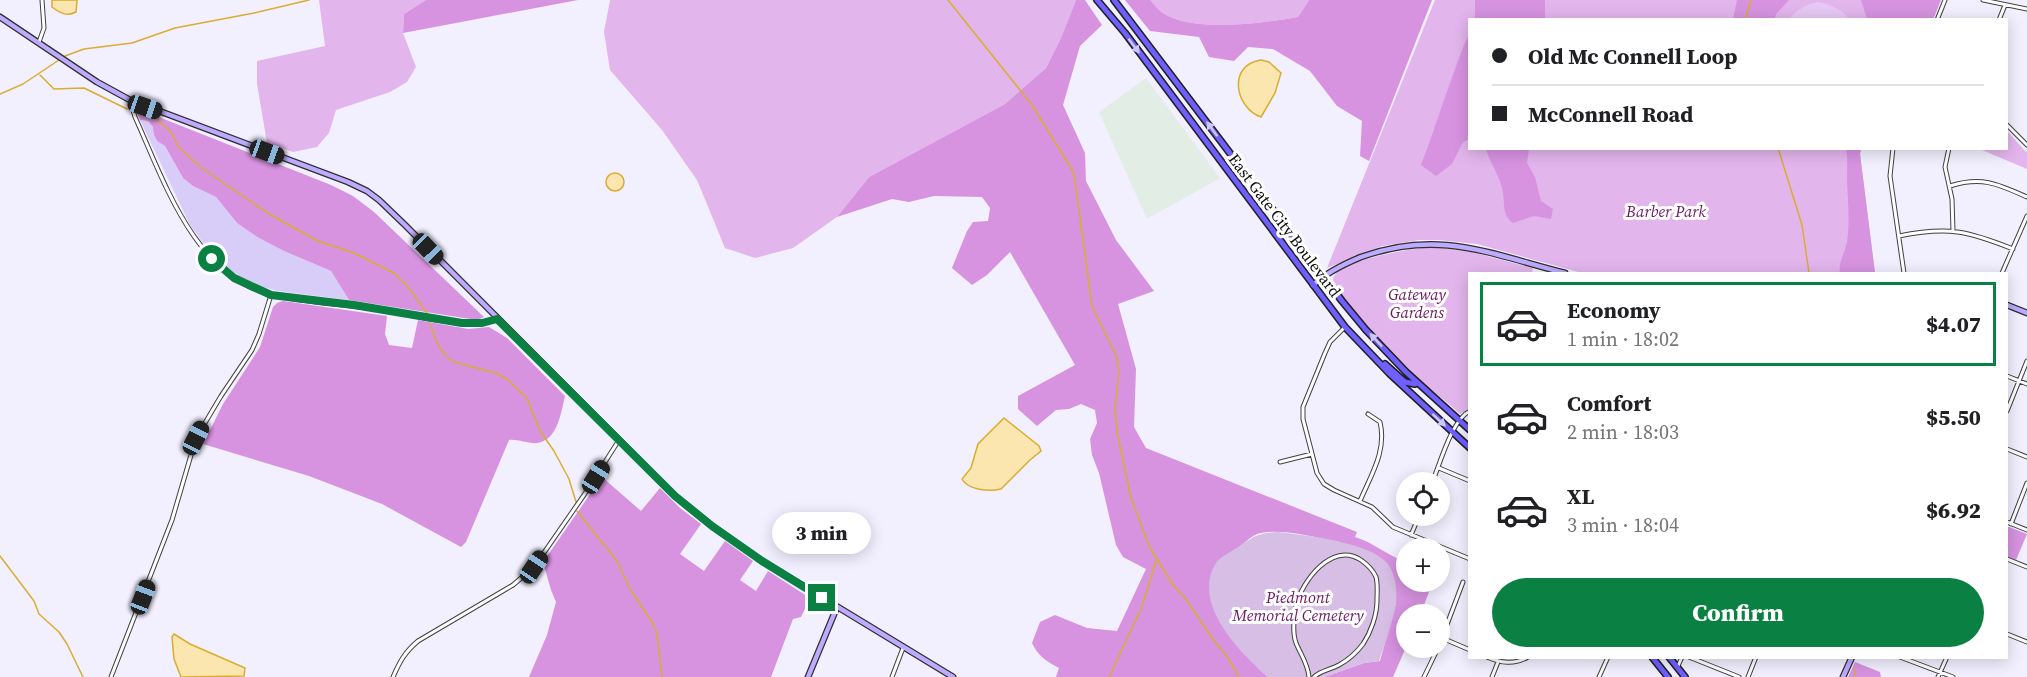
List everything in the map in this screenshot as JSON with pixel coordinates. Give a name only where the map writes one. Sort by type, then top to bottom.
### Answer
[{"type":"main road","name":"East Gate City Boulevard","points":[[1097,0],[1125,33],[1350,333],[1390,374],[1468,446]]},
{"type":"main road","name":"East Gate City Boulevard","points":[[1114,0],[1366,330],[1417,382],[1468,428]]},
{"type":"main road","points":[[1350,333],[1360,339],[1405,382],[1414,384],[1417,382]]},
{"type":"main road","points":[[1654,659],[1668,677]]},
{"type":"main road","points":[[1670,659],[1685,677]]},
{"type":"street","points":[[39,42],[44,28],[42,0]]},
{"type":"street","points":[[1938,18],[1945,0]]},
{"type":"street","points":[[1983,0],[2027,9]]},
{"type":"street","points":[[2000,18],[2005,5]]},
{"type":"street","points":[[0,17],[73,66],[130,100],[367,191],[405,225],[675,496],[705,521],[762,561],[953,677]]},
{"type":"street","points":[[130,100],[135,117],[184,221],[212,259],[227,272],[250,286],[271,295],[354,305],[462,323],[482,323],[497,319]]},
{"type":"street","points":[[2008,126],[2027,145]]},
{"type":"street","points":[[1893,150],[1890,176],[1904,272]]},
{"type":"street","points":[[1949,150],[1945,167],[1954,214],[1953,231]]},
{"type":"street","points":[[1950,186],[1964,182],[1990,182],[2027,197]]},
{"type":"street","points":[[2002,272],[2027,216]]},
{"type":"street","points":[[1899,236],[1932,231],[1953,231],[1980,236],[2013,249]]},
{"type":"street","points":[[1313,285],[1323,276],[1351,261],[1381,251],[1436,243],[1462,246],[1560,272]]},
{"type":"street","points":[[111,677],[164,542],[196,438],[252,350],[271,295]]},
{"type":"street","points":[[2008,305],[2027,313]]},
{"type":"street","points":[[1346,327],[1330,342],[1303,407],[1303,419],[1317,473],[1324,484],[1372,507],[1393,527],[1468,558]]},
{"type":"street","points":[[2008,408],[2027,361]]},
{"type":"street","points":[[2008,376],[2027,384]]},
{"type":"street","points":[[1436,472],[1452,432],[1468,412]]},
{"type":"street","points":[[1360,501],[1383,448],[1380,422],[1368,414]]},
{"type":"street","points":[[393,677],[406,651],[418,641],[526,575],[584,495],[619,440]]},
{"type":"street","points":[[2008,449],[2027,457]]},
{"type":"street","points":[[1280,462],[1312,454]]},
{"type":"street","points":[[1438,468],[1468,480]]},
{"type":"street","points":[[2027,483],[2009,523],[2027,530]]},
{"type":"street","points":[[1411,535],[1415,526]]},
{"type":"street","points":[[1309,677],[1308,667],[1295,640],[1296,607],[1301,591],[1310,577],[1324,563],[1340,556],[1358,558],[1370,567],[1377,579],[1377,605],[1372,627],[1363,644],[1353,655],[1314,677]]},
{"type":"street","points":[[2008,559],[2027,567]]},
{"type":"street","points":[[1450,617],[1463,582]]},
{"type":"street","points":[[808,677],[837,607]]},
{"type":"street","points":[[2008,634],[2027,642]]},
{"type":"street","points":[[1450,641],[1468,649]]},
{"type":"street","points":[[892,677],[904,647]]},
{"type":"street","points":[[1424,677],[1433,658]]},
{"type":"street","points":[[1491,659],[1498,662],[1516,663],[1524,659]]},
{"type":"street","points":[[1599,677],[1607,659]]},
{"type":"street","points":[[1677,668],[1681,659]]},
{"type":"street","points":[[1694,659],[1739,677]]},
{"type":"street","points":[[1748,677],[1755,659]]},
{"type":"street","points":[[1843,677],[1851,659]]},
{"type":"street","points":[[1905,659],[1953,677]]},
{"type":"street","points":[[1938,677],[1946,659]]},
{"type":"street","points":[[1492,677],[1498,662]]},
{"type":"shaded area","points":[[52,0],[77,0],[76,12],[61,13],[52,7]]},
{"type":"shaded area","points":[[426,0],[578,0],[403,33],[404,14]]},
{"type":"shaded area","points":[[1076,0],[1085,0],[1102,25],[1080,46],[1063,105],[1085,153],[1086,181],[1116,240],[1154,291],[1118,304],[1136,369],[1134,427],[1146,448],[1357,532],[1355,537],[1396,558],[1396,592],[1429,592],[1424,604],[1396,604],[1396,658],[1401,658],[1393,677],[1324,677],[1364,663],[1380,661],[1396,603],[1370,552],[1295,533],[1266,532],[1251,537],[1240,546],[1258,668],[1268,677],[1056,677],[1059,668],[1043,658],[1032,643],[1040,622],[1055,615],[1087,628],[1117,631],[1146,569],[1123,557],[1116,545],[1099,473],[1092,455],[1090,439],[1097,423],[1095,410],[1081,404],[1069,409],[1056,410],[1037,426],[1018,409],[1018,396],[1075,365],[1010,252],[987,275],[972,285],[952,268],[973,222],[988,221],[990,208],[982,197],[934,196],[909,202],[892,199],[837,217],[869,177],[1005,104],[1046,68]]},
{"type":"shaded area","points":[[1125,0],[1150,0],[1161,12],[1192,23],[1229,25],[1298,17],[1309,0],[1432,0],[1369,161],[1360,156],[1362,121],[1337,106],[1310,71],[1273,49],[1248,47],[1234,61],[1209,57],[1199,37],[1150,31]]},
{"type":"shaded area","points":[[1475,0],[1545,0],[1545,18],[1475,18]]},
{"type":"shaded area","points":[[1737,0],[1789,0],[1774,18],[1733,18]]},
{"type":"shaded area","points":[[1861,0],[1941,0],[1934,18],[1867,18]]},
{"type":"shaded area","points":[[1818,2],[1827,4],[1848,18],[1790,18],[1810,4]]},
{"type":"shaded area","points":[[1468,36],[1468,140],[1463,142],[1452,164],[1436,176],[1421,165]]},
{"type":"shaded area","points":[[1261,60],[1269,62],[1281,73],[1275,93],[1261,117],[1245,105],[1238,87],[1243,70],[1250,64]]},
{"type":"shaded area","points":[[1146,78],[1220,178],[1147,219],[1099,112]]},
{"type":"shaded area","points":[[141,110],[331,185],[353,196],[374,212],[484,317],[477,320],[349,300],[331,271],[257,237],[237,223],[216,197],[193,186],[183,178],[165,146],[157,141],[153,127],[148,121],[140,120],[136,111]]},
{"type":"shaded area","points":[[140,120],[147,121],[154,127],[157,141],[165,146],[183,178],[193,186],[216,197],[237,223],[257,237],[331,271],[349,300],[263,287],[239,276],[224,265],[206,247],[190,225]]},
{"type":"shaded area","points":[[1486,150],[1529,150],[1527,163],[1535,177],[1541,201],[1553,209],[1551,219],[1534,216],[1513,223],[1509,220],[1500,181]]},
{"type":"shaded area","points":[[1846,150],[1861,150],[1875,272],[1840,272],[1848,227]]},
{"type":"shaded area","points":[[615,173],[622,175],[624,182],[622,189],[615,191],[608,189],[606,182],[608,175]]},
{"type":"shaded area","points":[[283,301],[387,316],[385,334],[389,345],[412,348],[418,320],[468,329],[489,327],[507,338],[565,396],[560,417],[550,437],[537,443],[509,440],[466,542],[461,547],[382,504],[309,476],[203,444],[223,404],[260,347],[273,307]]},
{"type":"shaded area","points":[[1004,418],[1039,446],[1041,451],[1001,489],[985,490],[969,486],[962,479],[971,468],[978,444]]},
{"type":"shaded area","points":[[602,477],[641,511],[660,488],[680,508],[701,524],[680,554],[704,571],[725,541],[753,561],[740,580],[756,591],[768,571],[810,598],[801,617],[793,619],[771,677],[529,677],[547,635],[556,602],[543,562]]},
{"type":"shaded area","points":[[2008,527],[2027,534],[2016,560],[2008,557]]},
{"type":"shaded area","points":[[174,634],[190,644],[245,668],[244,676],[181,677],[174,659],[172,637]]},
{"type":"shaded area","points":[[1855,662],[1880,672],[1881,677],[1848,677]]},
{"type":"green space","points":[[319,0],[426,0],[404,14],[403,33],[416,67],[407,82],[390,92],[336,110],[329,133],[317,147],[293,152],[267,143],[257,84],[257,61],[325,46]]},
{"type":"green space","points":[[610,0],[1076,0],[1046,68],[1005,104],[869,177],[837,217],[793,248],[755,258],[725,248],[697,180],[662,130],[610,70],[604,32]]},
{"type":"green space","points":[[1150,0],[1309,0],[1298,17],[1267,22],[1210,25],[1176,19],[1161,12]]},
{"type":"green space","name":"Barber Park","points":[[1435,0],[1912,0],[1906,18],[1468,18],[1468,150],[1861,150],[1875,272],[1578,272],[1477,244],[1439,240],[1419,240],[1382,246],[1327,268]]},
{"type":"green space","points":[[2008,132],[2027,153],[2027,169],[1982,150],[2008,150]]},
{"type":"green space","name":"Gateway Gardens","points":[[1433,247],[1472,252],[1533,268],[1532,272],[1468,272],[1468,409],[1460,414],[1389,352],[1351,308],[1334,284],[1335,275],[1352,264],[1365,259]]},
{"type":"green space","name":"Piedmont Memorial Cemetery","points":[[1277,532],[1351,545],[1378,556],[1387,563],[1395,582],[1396,603],[1379,661],[1364,663],[1324,677],[1268,677],[1232,640],[1214,610],[1210,594],[1210,578],[1216,563],[1254,537]]},
{"type":"waterway","points":[[0,94],[23,84],[65,56],[84,49],[132,43],[175,28],[309,0]]},
{"type":"waterway","points":[[948,0],[1032,105],[1074,173],[1092,306],[1116,355],[1119,373],[1115,409],[1117,432],[1131,498],[1149,546],[1173,585],[1185,598],[1239,677]]},
{"type":"waterway","points":[[1746,18],[1751,0]]},
{"type":"waterway","points":[[40,75],[54,89],[84,88],[127,109]]},
{"type":"waterway","points":[[137,112],[160,122],[171,132],[179,148],[203,169],[271,215],[318,241],[354,253],[394,273],[408,287],[427,313]]},
{"type":"waterway","points":[[1779,150],[1802,225],[1809,272]]},
{"type":"waterway","points":[[430,324],[438,345],[447,357],[454,362],[496,373],[507,379],[527,398],[540,431],[569,479],[576,502]]},
{"type":"waterway","points":[[577,511],[617,561],[630,589],[653,624],[657,633],[662,677]]},
{"type":"waterway","points":[[0,556],[34,601],[39,614],[59,632],[83,677]]},
{"type":"waterway","points":[[1109,677],[1141,609],[1157,558]]},
{"type":"waterway","points":[[1855,669],[1855,677]]},
{"type":"route","points":[[212,259],[234,278],[271,295],[354,305],[462,323],[482,323],[497,319],[675,496],[712,526],[762,561],[822,598]]}]
